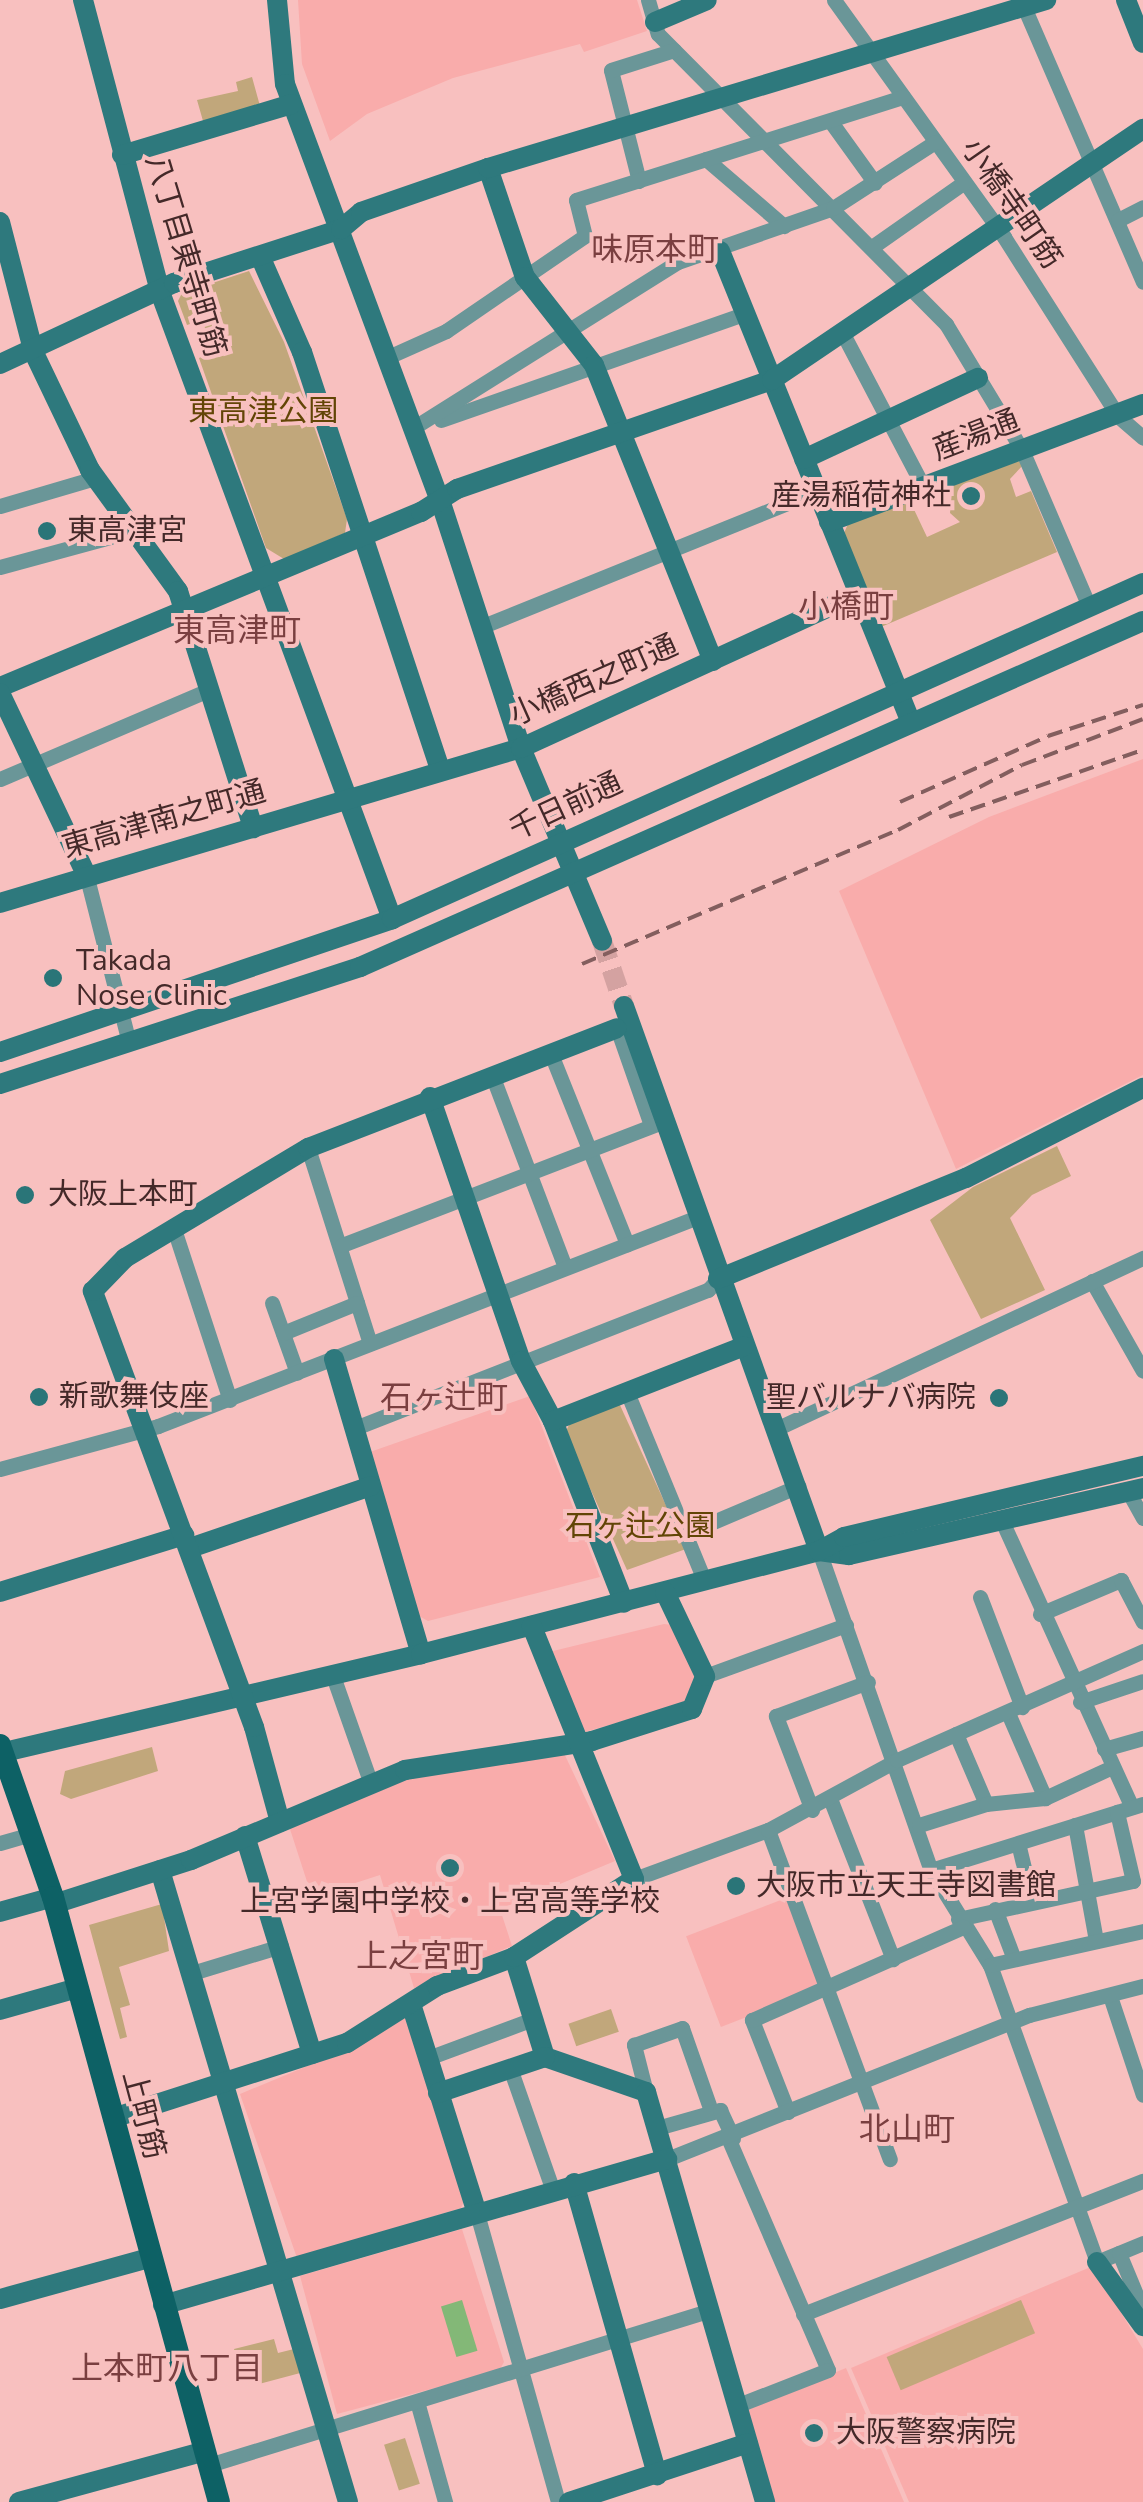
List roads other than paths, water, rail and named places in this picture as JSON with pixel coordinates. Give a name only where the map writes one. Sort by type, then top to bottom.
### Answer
[{"type":"main road","name":"上町筋","points":[[1,1751],[53,1900],[219,2502]]},
{"type":"street","name":"八丁目東寺町筋","points":[[83,0],[160,292],[392,919]]},
{"type":"street","points":[[277,0],[292,104],[440,500],[520,748],[602,941]]},
{"type":"street","points":[[648,0],[655,22],[674,50],[946,324],[1022,450],[1088,606]]},
{"type":"street","points":[[655,22],[708,0]]},
{"type":"street","name":"小橋寺町筋","points":[[834,0],[996,227],[1118,416],[1143,438]]},
{"type":"street","points":[[1126,0],[1143,43]]},
{"type":"street","points":[[0,364],[34,354],[160,292],[341,229],[361,212],[626,124],[1032,2],[1143,282]]},
{"type":"street","points":[[638,180],[611,70],[674,50]]},
{"type":"street","points":[[388,357],[446,330],[585,236],[576,200],[903,97]]},
{"type":"street","points":[[122,155],[292,104]]},
{"type":"street","points":[[830,122],[876,183]]},
{"type":"street","points":[[128,1039],[117,1011],[86,874],[0,690],[363,537],[440,500],[620,430],[772,380],[1143,129]]},
{"type":"street","points":[[413,428],[570,334],[678,262],[720,251],[833,208],[935,142]]},
{"type":"street","points":[[706,160],[784,226]]},
{"type":"street","points":[[488,168],[525,277],[594,364],[714,661]]},
{"type":"street","points":[[872,247],[964,182]]},
{"type":"street","points":[[1118,220],[1143,207]]},
{"type":"street","points":[[0,222],[34,354],[123,533],[186,609],[253,828]]},
{"type":"street","points":[[720,251],[910,720]]},
{"type":"street","points":[[260,256],[302,352],[440,769]]},
{"type":"street","points":[[413,428],[746,313]]},
{"type":"street","points":[[842,332],[924,488]]},
{"type":"street","points":[[804,460],[978,378]]},
{"type":"street","name":"産湯通","points":[[829,522],[1143,404]]},
{"type":"street","points":[[0,506],[95,478]]},
{"type":"street","points":[[483,626],[816,490]]},
{"type":"street","points":[[0,567],[123,533]]},
{"type":"street","name":"千日前通","points":[[0,1052],[392,919],[897,688],[1143,583]]},
{"type":"street","name":"小橋西之町通","points":[[345,797],[520,748],[858,594]]},
{"type":"street","name":"千日前通","points":[[0,1084],[128,1039],[360,968],[910,720],[1143,620]]},
{"type":"street","points":[[0,779],[208,690]]},
{"type":"street","name":"東高津南之町通","points":[[0,903],[345,797]]},
{"type":"street","points":[[624,1006],[656,1124]]},
{"type":"street","points":[[280,1822],[243,1697],[93,1292],[125,1258],[308,1148],[430,1097],[617,1028],[778,1428],[920,1825],[932,1870],[990,1965],[1080,2204],[1097,2262],[1143,2326]]},
{"type":"street","points":[[551,1054],[626,1244]]},
{"type":"street","points":[[492,1075],[565,1267]]},
{"type":"street","points":[[356,1428],[708,1290],[718,1279],[966,1178],[1143,1088]]},
{"type":"street","points":[[430,1097],[521,1362],[553,1421],[624,1603]]},
{"type":"street","points":[[342,1245],[656,1124]]},
{"type":"street","points":[[308,1148],[342,1245],[370,1343]]},
{"type":"street","points":[[0,1469],[230,1400],[695,1218]]},
{"type":"street","points":[[173,1226],[230,1400]]},
{"type":"street","points":[[778,1428],[1143,1258]]},
{"type":"street","points":[[1092,1281],[1143,1371]]},
{"type":"street","points":[[272,1303],[297,1373]]},
{"type":"street","points":[[283,1333],[358,1303]]},
{"type":"street","points":[[553,1421],[744,1346]]},
{"type":"street","points":[[334,1359],[421,1654]]},
{"type":"street","points":[[627,1392],[704,1580]]},
{"type":"street","points":[[1,1751],[333,1676],[819,1551],[844,1536],[1143,1466]]},
{"type":"street","points":[[0,1592],[371,1486]]},
{"type":"street","points":[[687,1533],[798,1486]]},
{"type":"street","points":[[819,1551],[848,1556],[1136,1490],[1143,1518]]},
{"type":"street","points":[[788,2112],[752,2020],[827,1990],[994,1909],[1132,1881],[1131,1807],[1040,1614],[1002,1521]]},
{"type":"street","points":[[1126,1586],[1143,1576]]},
{"type":"street","points":[[1040,1614],[1120,1580],[1143,1622]]},
{"type":"street","points":[[0,1912],[160,1870],[371,1784],[576,1742],[692,1708],[705,1676],[664,1592]]},
{"type":"street","points":[[980,1597],[1044,1798]]},
{"type":"street","points":[[532,1626],[634,1880]]},
{"type":"street","points":[[705,1676],[846,1626]]},
{"type":"street","points":[[113,2118],[312,2054],[514,1957],[634,1880],[768,1830],[830,1801],[897,1760],[1143,1651]]},
{"type":"street","points":[[333,1676],[371,1784]]},
{"type":"street","points":[[1080,1702],[1143,1681]]},
{"type":"street","points":[[812,1810],[776,1716],[868,1682]]},
{"type":"street","points":[[956,1734],[986,1804]]},
{"type":"street","points":[[1104,1749],[1143,1738]]},
{"type":"street","points":[[920,1825],[986,1804],[1044,1798],[1112,1766]]},
{"type":"street","points":[[830,1801],[893,1959]]},
{"type":"street","points":[[932,1870],[1131,1807]]},
{"type":"street","points":[[1075,1825],[1096,1941]]},
{"type":"street","points":[[768,1830],[890,2159]]},
{"type":"street","points":[[0,1843],[32,1834]]},
{"type":"street","points":[[245,1836],[312,2054]]},
{"type":"street","points":[[1018,1843],[1032,1901]]},
{"type":"street","points":[[160,1870],[283,2270],[348,2502]]},
{"type":"street","points":[[994,1909],[1014,1959]]},
{"type":"street","points":[[990,1965],[1143,1931]]},
{"type":"street","points":[[192,1973],[280,1946]]},
{"type":"street","points":[[514,1957],[545,2056]]},
{"type":"street","points":[[162,2306],[476,2210],[731,2139],[788,2112],[1012,2022],[1143,1986]]},
{"type":"street","points":[[0,2010],[78,1988]]},
{"type":"street","points":[[1110,1996],[1143,2096]]},
{"type":"street","points":[[411,2004],[476,2210],[518,2375],[558,2502]]},
{"type":"street","points":[[428,2058],[533,2018]]},
{"type":"street","points":[[711,2110],[682,2028],[634,2046],[765,2502]]},
{"type":"street","points":[[438,2093],[545,2056],[646,2092]]},
{"type":"street","points":[[510,2068],[552,2188]]},
{"type":"street","points":[[658,2128],[711,2110],[723,2111],[731,2139],[828,2370],[738,2406]]},
{"type":"street","points":[[803,2314],[1143,2181]]},
{"type":"street","points":[[574,2182],[616,2341],[657,2474]]},
{"type":"street","points":[[1097,2262],[1143,2242]]},
{"type":"street","points":[[1119,2253],[1143,2311]]},
{"type":"street","points":[[0,2299],[149,2258]]},
{"type":"street","points":[[19,2502],[329,2432],[518,2375],[710,2310]]},
{"type":"street","points":[[418,2406],[445,2502]]},
{"type":"street","points":[[569,2502],[748,2444]]},
{"type":"tunnel","points":[[602,941],[624,1006]]},
{"type":"railway","points":[[900,802],[1048,736],[1143,705]]},
{"type":"railway","points":[[582,964],[898,830],[1022,765],[1143,719]]},
{"type":"railway","points":[[949,817],[1143,750]]},
{"type":"place","name":"産湯稲荷神社","points":[[971,496]]},
{"type":"place","name":"東高津宮","points":[[47,531]]},
{"type":"place","name":"Takada Nose Clinic","points":[[53,978]]},
{"type":"place","name":"大阪上本町","points":[[25,1195]]},
{"type":"place","name":"新歌舞伎座","points":[[39,1397]]},
{"type":"place","name":"聖バルナバ病院","points":[[999,1398]]},
{"type":"place","name":"上宮学園中学校・上宮高等学校","points":[[450,1868]]},
{"type":"place","name":"大阪市立天王寺図書館","points":[[736,1886]]},
{"type":"place","name":"大阪警察病院","points":[[814,2433]]},
{"type":"district","name":"味原本町","points":[[655,250]]},
{"type":"district","name":"小橋町","points":[[846,607]]},
{"type":"district","name":"東高津町","points":[[237,631]]},
{"type":"district","name":"石ヶ辻町","points":[[444,1398]]},
{"type":"district","name":"上之宮町","points":[[420,1957]]},
{"type":"district","name":"北山町","points":[[907,2130]]},
{"type":"district","name":"上本町八丁目","points":[[167,2369]]},
{"type":"park label","name":"東高津公園","points":[[263,412]]},
{"type":"park label","name":"石ヶ辻公園","points":[[640,1527]]}]
